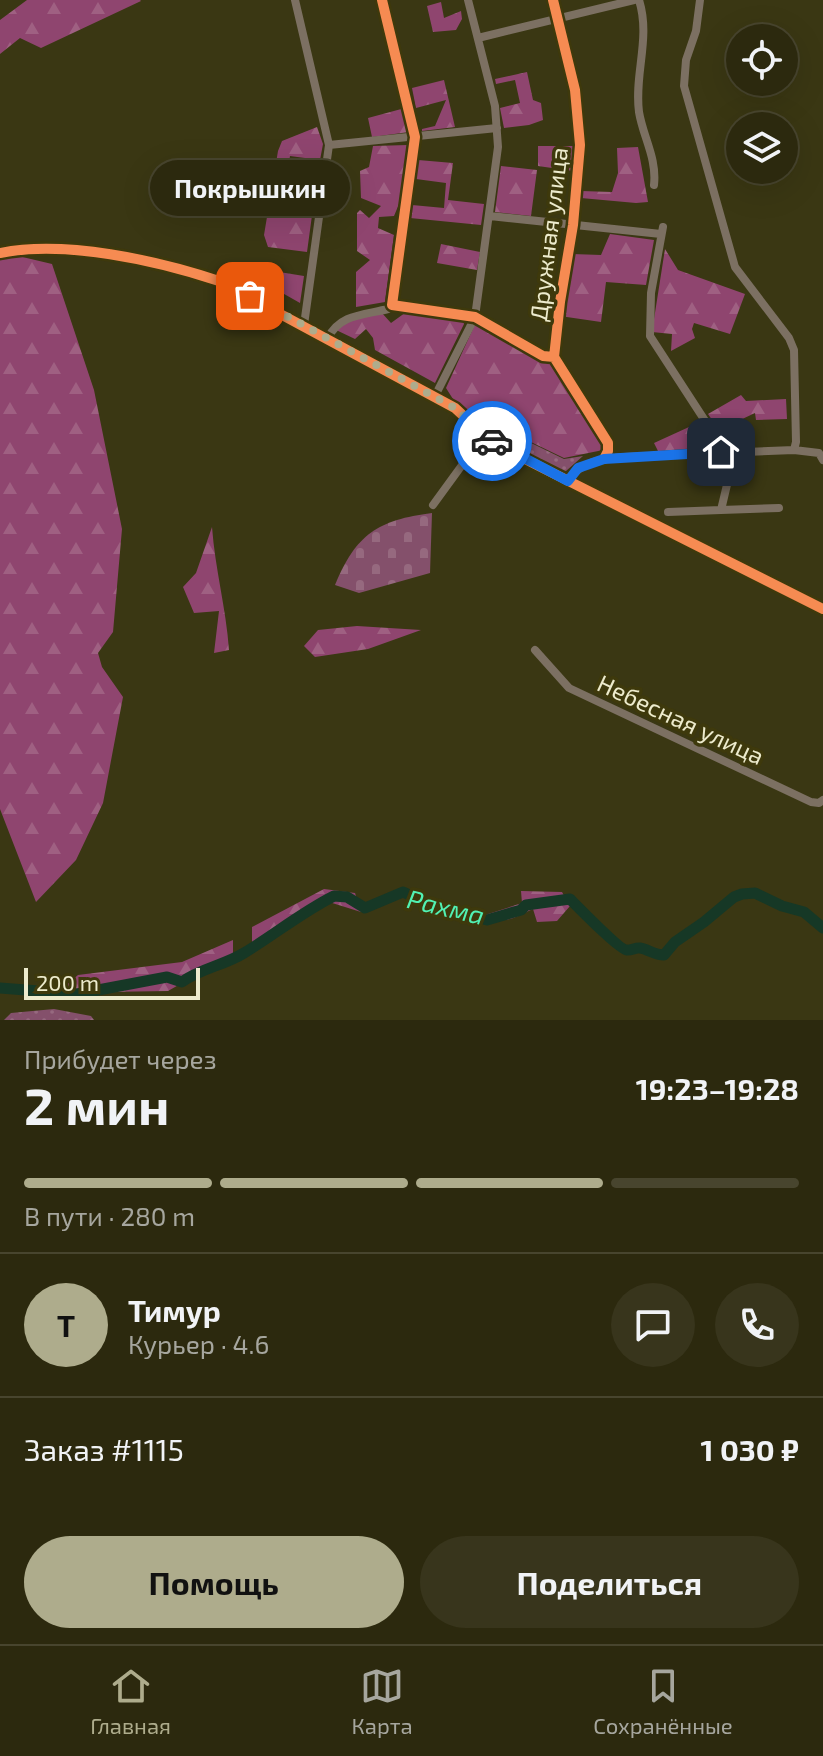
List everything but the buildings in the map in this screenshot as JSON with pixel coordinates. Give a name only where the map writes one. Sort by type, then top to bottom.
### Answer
[{"type":"street","points":[[295,0],[329,145],[304,325]]},
{"type":"street","points":[[328,338],[334,326],[341,321],[388,309],[392,305],[415,137],[382,0]]},
{"type":"street","points":[[435,396],[475,317],[498,147],[495,106],[468,0]]},
{"type":"street","name":"Дружная улица","points":[[553,0],[578,112],[579,158],[554,357],[608,443],[604,459]]},
{"type":"street","points":[[478,38],[637,0],[644,23],[639,111],[651,149],[656,175],[654,185]]},
{"type":"street","points":[[700,0],[696,31],[686,60],[684,86],[735,267],[789,338],[794,350],[794,450]]},
{"type":"street","points":[[329,145],[497,128]]},
{"type":"street","points":[[490,216],[662,231],[651,293],[650,336],[713,433],[721,452]]},
{"type":"street","points":[[0,253],[34,248],[72,249],[200,275],[232,287],[435,396],[465,415],[484,435],[505,449],[823,609]]},
{"type":"street","points":[[392,305],[475,317],[543,356],[554,357]]},
{"type":"street","points":[[433,505],[484,435]]},
{"type":"street","points":[[568,481],[578,468],[604,459],[735,451],[794,450],[822,455]]},
{"type":"street","points":[[721,510],[735,451]]},
{"type":"street","points":[[668,512],[779,508]]},
{"type":"street","name":"Небесная улица","points":[[535,650],[569,688],[811,802],[823,800]]},
{"type":"green space","points":[[27,0],[141,1],[41,48],[20,38],[0,54],[0,20]]},
{"type":"green space","points":[[441,2],[444,18],[461,11],[462,19],[456,30],[433,32],[427,6]]},
{"type":"green space","points":[[527,72],[533,100],[541,103],[543,120],[504,128],[500,108],[520,103],[515,80],[496,84],[495,79]]},
{"type":"green space","points":[[444,80],[455,127],[422,131],[435,126],[446,100],[416,108],[412,88]]},
{"type":"green space","points":[[405,108],[409,132],[372,137],[368,118]]},
{"type":"green space","points":[[317,127],[323,144],[320,160],[290,156],[286,179],[316,186],[307,252],[268,247],[264,235],[282,141]]},
{"type":"green space","points":[[408,145],[399,204],[394,216],[379,217],[378,228],[394,235],[385,302],[356,307],[356,272],[370,260],[357,251],[357,213],[360,210],[369,218],[381,206],[361,198],[360,171],[369,167],[373,146]]},
{"type":"green space","points":[[538,146],[574,146],[573,171],[538,166]]},
{"type":"green space","points":[[638,147],[648,202],[581,198],[581,191],[612,192],[618,173],[617,148]]},
{"type":"green space","points":[[418,160],[453,163],[448,200],[484,204],[481,225],[410,218],[412,205],[444,208],[446,183],[416,179]]},
{"type":"green space","points":[[501,166],[537,170],[531,216],[495,212]]},
{"type":"green space","points":[[610,234],[654,240],[646,285],[606,282],[601,322],[560,316],[572,254],[601,255]]},
{"type":"green space","points":[[441,244],[480,252],[477,270],[437,263]]},
{"type":"green space","points":[[665,249],[678,270],[745,294],[730,334],[694,323],[695,338],[671,351],[672,334],[652,332]]},
{"type":"green space","points":[[14,255],[52,264],[94,390],[122,529],[113,632],[98,653],[102,667],[123,697],[103,803],[76,860],[36,902],[0,809],[0,257]]},
{"type":"green space","points":[[273,271],[304,276],[300,303],[270,286]]},
{"type":"green space","points":[[409,310],[462,317],[464,324],[435,383],[375,350],[373,338],[366,329],[355,339],[334,329],[343,321],[381,312],[391,323]]},
{"type":"green space","points":[[477,320],[554,366],[601,439],[603,450],[564,458],[458,407],[446,388]]},
{"type":"green space","points":[[741,395],[746,401],[786,399],[787,419],[756,420],[755,413],[719,430],[708,414]]},
{"type":"green space","points":[[463,410],[564,459],[583,456],[566,471],[540,465],[484,429]]},
{"type":"green space","points":[[700,422],[711,447],[658,451],[654,443]]},
{"type":"green space","points":[[432,513],[430,573],[359,593],[335,585],[351,553],[371,532],[397,520]]},
{"type":"green space","points":[[212,527],[229,650],[214,653],[219,611],[194,613],[183,587],[196,573]]},
{"type":"green space","points":[[357,626],[421,630],[368,649],[315,657],[304,646],[318,630]]},
{"type":"green space","points":[[324,889],[355,893],[361,912],[329,902],[252,951],[252,927]]},
{"type":"green space","points":[[521,891],[562,892],[570,906],[557,921],[537,922],[533,909],[504,920],[485,915],[522,903]]},
{"type":"green space","points":[[233,940],[233,954],[168,991],[104,992],[88,999],[56,994],[78,975],[182,962]]},
{"type":"green space","points":[[54,1009],[91,1016],[94,1020],[4,1020],[11,1013]]},
{"type":"waterway","name":"Рахма","points":[[0,988],[77,994],[167,977],[182,982],[244,953],[334,896],[347,897],[365,908],[403,892],[443,910],[487,920],[521,910],[526,905],[570,899],[623,948],[640,948],[664,955],[675,942],[742,894],[755,893],[804,912],[823,928]]},
{"type":"cycle path","points":[[382,0],[415,137],[392,305],[475,317],[543,356],[554,357]]},
{"type":"cycle path","points":[[553,0],[575,90],[580,145],[573,225],[554,357],[608,443],[604,459]]},
{"type":"cycle path","points":[[0,253],[53,249],[110,254],[219,281],[455,408],[484,435],[505,449],[823,609]]},
{"type":"way so far","points":[[250,296],[435,396],[465,415],[492,441]]},
{"type":"place","name":"Покрышкин","points":[[250,296]]},
{"type":"route","points":[[492,441],[568,481],[578,468],[604,459],[721,452]]}]
